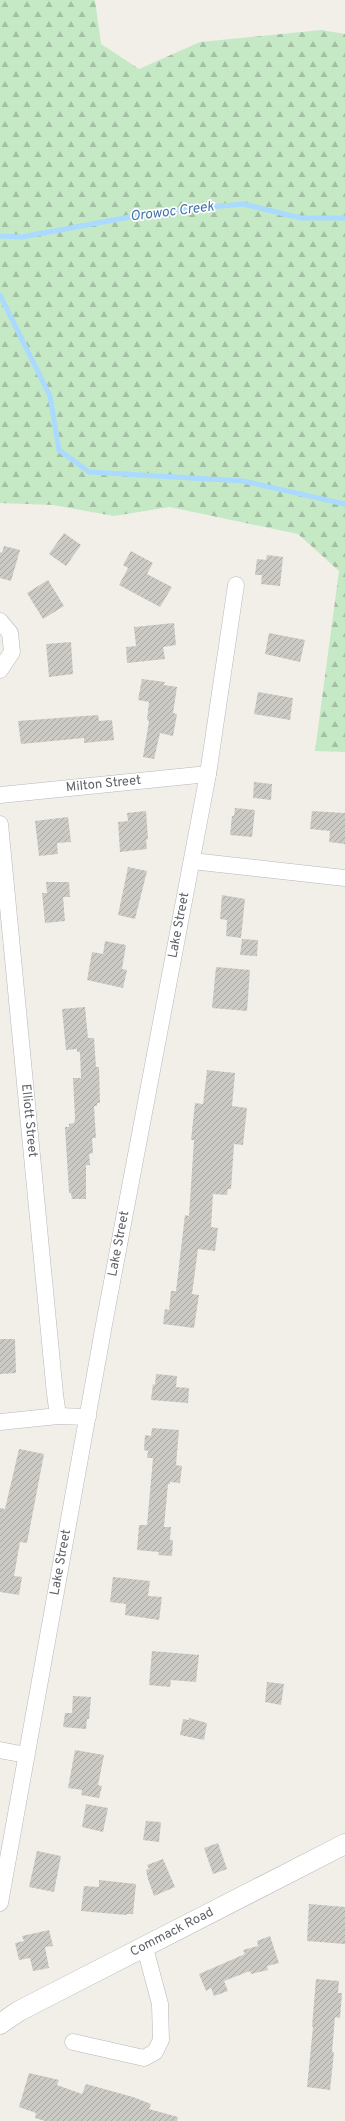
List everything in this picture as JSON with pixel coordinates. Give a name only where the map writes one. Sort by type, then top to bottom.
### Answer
[{"type":"street","name":"Lake Street","points":[[0,1903],[88,1417],[208,774],[236,585]]},
{"type":"street","points":[[0,621],[10,633],[12,652],[0,670]]},
{"type":"street","name":"Milton Street","points":[[0,795],[208,774]]},
{"type":"street","name":"Elliott Street","points":[[0,824],[53,1378],[58,1416]]},
{"type":"street","points":[[192,861],[345,878]]},
{"type":"street","points":[[0,1422],[58,1416],[88,1417]]},
{"type":"street","points":[[0,1750],[26,1755]]},
{"type":"street","name":"Commack Road","points":[[0,2024],[19,2011],[145,1948],[345,1844]]},
{"type":"street","points":[[73,2042],[144,2058],[155,2052],[161,2040],[160,2004],[145,1948]]},
{"type":"green space","points":[[0,0],[95,0],[101,44],[139,69],[200,42],[321,30],[345,34],[345,752],[315,751],[339,571],[298,534],[170,507],[114,516],[53,505],[0,503]]},
{"type":"building","points":[[64,533],[81,545],[66,566],[49,554]]},
{"type":"building","points":[[4,546],[20,550],[11,581],[0,578],[0,552],[2,553]]},
{"type":"building","points":[[131,551],[153,563],[147,574],[172,587],[160,607],[119,585],[128,568],[123,565]]},
{"type":"building","points":[[267,555],[283,557],[280,586],[261,584],[262,575],[255,575],[257,559],[266,560]]},
{"type":"building","points":[[48,580],[64,606],[43,619],[27,593]]},
{"type":"building","points":[[174,623],[176,645],[163,647],[165,659],[127,663],[126,647],[136,646],[134,627]]},
{"type":"building","points":[[269,633],[305,640],[300,662],[265,654]]},
{"type":"building","points":[[71,642],[73,674],[49,677],[46,644]]},
{"type":"building","points":[[142,679],[165,682],[164,685],[177,687],[173,713],[177,714],[173,736],[160,733],[154,759],[143,757],[149,721],[147,720],[149,702],[138,700]]},
{"type":"building","points":[[258,692],[293,698],[290,720],[254,714]]},
{"type":"building","points":[[98,715],[99,721],[112,720],[114,740],[84,743],[84,738],[21,744],[18,721]]},
{"type":"building","points":[[254,782],[272,784],[271,800],[253,798]]},
{"type":"building","points":[[235,808],[255,810],[252,837],[230,835],[232,816],[234,816]]},
{"type":"building","points":[[146,811],[148,839],[146,840],[147,849],[120,852],[118,822],[128,821],[127,813]]},
{"type":"building","points":[[312,811],[345,813],[345,844],[329,842],[330,831],[310,829]]},
{"type":"building","points":[[68,817],[71,842],[57,843],[58,854],[39,856],[35,821]]},
{"type":"building","points":[[128,867],[147,871],[135,919],[118,915]]},
{"type":"building","points":[[46,882],[69,882],[70,897],[63,897],[65,921],[45,923],[42,893],[47,893]]},
{"type":"building","points":[[222,895],[245,899],[241,938],[226,936],[227,920],[220,919]]},
{"type":"building","points":[[242,939],[258,940],[257,956],[240,955]]},
{"type":"building","points":[[105,941],[126,945],[122,969],[127,970],[123,988],[87,980],[92,952],[103,954]]},
{"type":"building","points":[[216,967],[250,970],[247,1011],[212,1008]]},
{"type":"building","points":[[85,1007],[88,1038],[94,1038],[96,1067],[99,1067],[100,1103],[97,1103],[97,1106],[94,1106],[96,1138],[92,1138],[93,1153],[89,1154],[90,1165],[86,1165],[86,1199],[72,1199],[71,1193],[69,1193],[65,1127],[69,1127],[69,1124],[74,1123],[75,1119],[73,1078],[81,1078],[80,1052],[77,1052],[77,1049],[66,1050],[62,1009]]},
{"type":"building","points":[[207,1070],[235,1073],[232,1106],[247,1108],[243,1145],[234,1144],[231,1189],[228,1189],[227,1195],[213,1194],[211,1227],[218,1228],[215,1251],[198,1249],[192,1294],[199,1295],[194,1328],[163,1324],[165,1309],[169,1310],[171,1291],[176,1291],[185,1215],[189,1216],[194,1140],[191,1140],[195,1103],[203,1104]]},
{"type":"building","points":[[0,1339],[15,1339],[16,1373],[0,1374]]},
{"type":"building","points":[[156,1374],[177,1376],[176,1387],[189,1388],[188,1403],[151,1400]]},
{"type":"building","points":[[152,1428],[179,1430],[176,1465],[182,1466],[180,1483],[170,1482],[170,1484],[168,1484],[164,1527],[171,1527],[170,1540],[173,1540],[172,1556],[158,1555],[159,1552],[137,1550],[139,1525],[147,1525],[153,1458],[147,1458],[148,1451],[144,1450],[145,1435],[151,1436]]},
{"type":"building","points":[[19,1449],[44,1454],[27,1543],[20,1542],[14,1576],[22,1577],[19,1595],[0,1592],[0,1508],[5,1509]]},
{"type":"building","points":[[113,1577],[150,1581],[148,1596],[162,1597],[159,1620],[125,1615],[126,1604],[110,1602]]},
{"type":"building","points":[[152,1651],[199,1655],[196,1682],[171,1680],[170,1687],[149,1685]]},
{"type":"building","points":[[267,1682],[284,1684],[281,1705],[265,1702]]},
{"type":"building","points":[[73,1696],[91,1697],[89,1719],[87,1719],[86,1729],[63,1727],[65,1713],[72,1713]]},
{"type":"building","points":[[189,1718],[207,1723],[204,1740],[180,1735],[183,1719],[189,1720]]},
{"type":"building","points":[[75,1750],[104,1755],[98,1785],[102,1786],[99,1798],[81,1795],[82,1790],[68,1788]]},
{"type":"building","points":[[86,1804],[108,1808],[103,1832],[82,1827]]},
{"type":"building","points":[[146,1821],[161,1822],[159,1842],[143,1840]]},
{"type":"building","points":[[218,1843],[227,1869],[213,1874],[204,1848]]},
{"type":"building","points":[[37,1851],[61,1856],[54,1892],[29,1887]]},
{"type":"building","points":[[163,1859],[175,1887],[154,1896],[148,1879],[146,1870],[149,1869],[147,1865]]},
{"type":"building","points":[[99,1880],[136,1884],[133,1914],[126,1915],[81,1911],[84,1886],[99,1887]]},
{"type":"building","points":[[309,1904],[345,1907],[345,1944],[307,1941]]},
{"type":"building","points":[[49,1930],[53,1946],[45,1947],[49,1968],[33,1971],[30,1958],[19,1960],[15,1943],[24,1941],[22,1936]]},
{"type":"building","points":[[270,1936],[279,1963],[267,1966],[268,1970],[251,1974],[250,1971],[224,1981],[228,1991],[214,1996],[211,1988],[206,1991],[199,1974],[245,1954],[243,1950],[258,1946],[257,1941]]},
{"type":"building","points":[[316,1979],[339,1981],[338,1993],[342,1993],[340,2018],[335,2017],[332,2052],[334,2052],[330,2090],[307,2087]]},
{"type":"building","points":[[29,2073],[59,2080],[57,2085],[82,2094],[86,2084],[133,2097],[151,2104],[149,2109],[178,2117],[177,2121],[45,2121],[35,2118],[36,2113],[19,2107]]},
{"type":"waterway","name":"Orowoc Creek","points":[[0,236],[22,237],[157,212],[243,204],[301,218],[345,218]]},
{"type":"waterway","points":[[0,295],[50,396],[59,450],[89,472],[243,481],[345,504]]}]
